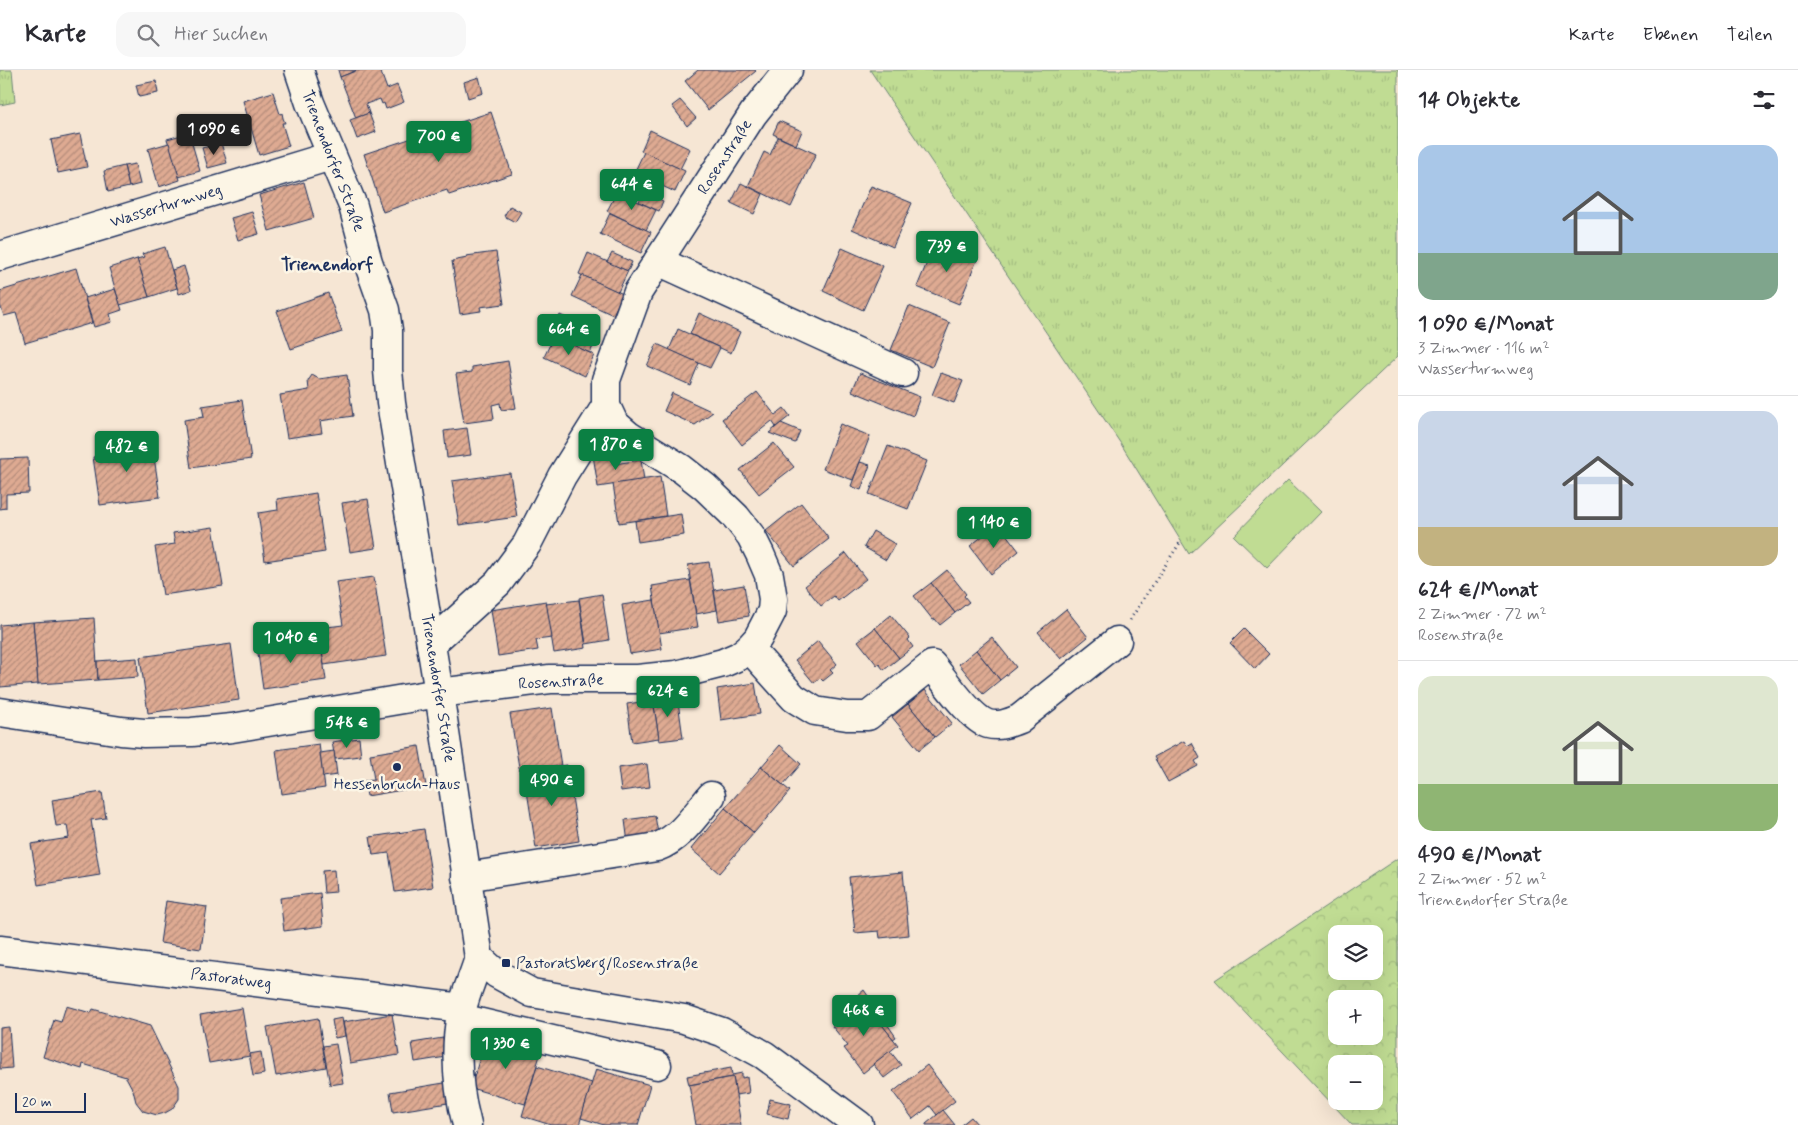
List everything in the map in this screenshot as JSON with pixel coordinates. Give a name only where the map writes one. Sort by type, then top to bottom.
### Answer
[{"type":"street","name":"Trienendorfer Straße","points":[[299,70],[304,88],[353,206],[368,262],[387,320],[390,403],[439,693],[479,958]]},
{"type":"street","name":"Rosenstraße","points":[[0,712],[114,730],[165,733],[232,728],[439,693],[550,679],[638,679],[676,675],[723,663],[739,656],[749,648],[765,627],[772,611],[773,600],[769,575],[751,536],[736,517],[705,487],[682,469],[629,436],[614,423],[606,406],[606,380],[638,292],[753,114],[788,70]]},
{"type":"street","name":"Wasserturmweg","points":[[0,256],[331,156]]},
{"type":"street","points":[[658,261],[903,373]]},
{"type":"street","points":[[431,644],[498,583],[527,544],[562,476],[606,406]]},
{"type":"street","points":[[749,648],[794,698],[815,711],[847,716],[868,716],[932,665],[975,717],[988,724],[1003,725],[1019,720],[1117,641]]},
{"type":"street","points":[[466,877],[667,844],[676,838],[711,796]]},
{"type":"street","name":"Pastoratweg","points":[[5,956],[462,1013],[657,1065]]},
{"type":"street","points":[[467,1125],[458,1083],[457,1057],[462,1013],[479,958],[497,974],[532,993],[684,1019],[722,1032],[764,1055],[859,1125]]},
{"type":"path","points":[[1117,641],[1180,541]]},
{"type":"green space","points":[[0,70],[12,70],[15,102],[0,105]]},
{"type":"green space","points":[[870,70],[1398,70],[1398,356],[1189,554],[1121,444]]},
{"type":"green space","points":[[1288,480],[1321,512],[1267,568],[1234,536]]},
{"type":"green space","points":[[1398,858],[1398,1125],[1352,1125],[1338,1110],[1383,1110],[1383,1055],[1328,1055],[1328,1100],[1215,980]]},
{"type":"building","points":[[338,70],[358,70],[340,77]]},
{"type":"building","points":[[358,70],[380,70],[387,89],[397,85],[404,102],[386,109],[380,99],[366,104],[369,113],[356,118],[340,77]]},
{"type":"building","points":[[698,70],[756,71],[708,110],[685,81]]},
{"type":"building","points":[[479,77],[483,93],[468,98],[464,82]]},
{"type":"building","points":[[156,81],[158,93],[139,97],[136,85]]},
{"type":"building","points":[[273,92],[285,123],[282,123],[289,146],[259,155],[243,101]]},
{"type":"building","points":[[680,100],[696,118],[687,126],[672,106]]},
{"type":"building","points":[[491,112],[512,174],[449,195],[447,190],[383,212],[364,154]]},
{"type":"building","points":[[369,113],[376,132],[357,139],[350,120]]},
{"type":"building","points":[[779,121],[802,131],[796,145],[773,134]]},
{"type":"building","points":[[650,130],[690,149],[680,169],[641,151]]},
{"type":"building","points":[[189,133],[200,171],[179,177],[167,139]]},
{"type":"building","points":[[80,134],[87,167],[58,173],[51,140]]},
{"type":"building","points":[[778,137],[816,154],[791,207],[748,186],[764,152],[770,155]]},
{"type":"building","points":[[169,143],[180,180],[159,187],[148,149]]},
{"type":"building","points":[[221,143],[227,163],[208,168],[202,148]]},
{"type":"building","points":[[644,152],[685,171],[675,192],[634,173]]},
{"type":"building","points":[[135,164],[140,184],[129,187],[124,166]]},
{"type":"building","points":[[124,166],[129,187],[108,192],[104,171]]},
{"type":"building","points":[[304,182],[314,218],[269,231],[259,195]]},
{"type":"building","points":[[741,183],[763,194],[754,214],[731,203]]},
{"type":"building","points":[[871,186],[912,203],[893,247],[852,229]]},
{"type":"building","points":[[617,192],[656,210],[646,230],[607,211]]},
{"type":"building","points":[[643,192],[663,201],[659,211],[639,202]]},
{"type":"building","points":[[510,206],[521,212],[515,222],[504,216]]},
{"type":"building","points":[[252,212],[259,234],[238,240],[231,218]]},
{"type":"building","points":[[610,213],[651,232],[641,253],[600,234]]},
{"type":"building","points":[[935,243],[977,260],[959,304],[917,287]]},
{"type":"building","points":[[165,247],[177,288],[149,297],[137,259],[144,257],[142,254]]},
{"type":"building","points":[[842,248],[883,266],[863,310],[823,291]]},
{"type":"building","points":[[496,252],[504,304],[480,307],[481,311],[460,314],[452,261],[467,258],[466,256]]},
{"type":"building","points":[[588,253],[628,271],[618,292],[579,274]]},
{"type":"building","points":[[612,253],[632,262],[628,271],[607,262]]},
{"type":"building","points":[[137,259],[149,297],[120,305],[109,268]]},
{"type":"building","points":[[184,266],[191,290],[179,294],[172,270]]},
{"type":"building","points":[[76,268],[92,323],[25,343],[16,313],[4,316],[0,305],[0,291]]},
{"type":"building","points":[[582,275],[623,294],[613,315],[572,296]]},
{"type":"building","points":[[115,289],[122,310],[110,314],[112,322],[94,327],[85,298]]},
{"type":"building","points":[[328,293],[342,332],[291,349],[277,311]]},
{"type":"building","points":[[909,306],[950,323],[932,367],[891,350]]},
{"type":"building","points":[[699,313],[740,332],[731,353],[690,334]]},
{"type":"building","points":[[560,315],[599,333],[590,353],[551,335]]},
{"type":"building","points":[[678,329],[720,348],[710,368],[669,350]]},
{"type":"building","points":[[554,336],[594,355],[585,376],[544,357]]},
{"type":"building","points":[[657,344],[699,363],[690,385],[647,366]]},
{"type":"building","points":[[508,361],[516,408],[501,410],[500,403],[492,405],[494,419],[464,423],[456,374],[472,372],[472,367]]},
{"type":"building","points":[[860,373],[920,397],[913,416],[852,391]]},
{"type":"building","points":[[941,373],[963,381],[954,403],[932,395]]},
{"type":"building","points":[[312,375],[319,379],[347,375],[353,416],[320,421],[322,433],[287,438],[280,395],[309,390],[308,381]]},
{"type":"building","points":[[757,392],[775,415],[784,408],[790,416],[776,427],[772,421],[742,445],[722,419]]},
{"type":"building","points":[[672,393],[713,412],[695,425],[664,411]]},
{"type":"building","points":[[242,400],[251,459],[191,468],[184,420],[204,417],[202,406]]},
{"type":"building","points":[[781,423],[800,431],[795,443],[769,433]]},
{"type":"building","points":[[840,424],[870,436],[853,480],[823,469]]},
{"type":"building","points":[[467,428],[471,455],[447,458],[444,431]]},
{"type":"building","points":[[151,437],[160,497],[100,505],[93,457],[113,454],[111,443]]},
{"type":"building","points":[[774,443],[794,467],[759,494],[740,470]]},
{"type":"building","points":[[888,446],[927,461],[908,509],[869,494]]},
{"type":"building","points":[[612,452],[614,464],[641,460],[644,480],[598,487],[593,455]]},
{"type":"building","points":[[28,458],[29,493],[6,494],[6,508],[0,509],[0,459]]},
{"type":"building","points":[[860,462],[870,465],[861,490],[851,486]]},
{"type":"building","points":[[510,473],[517,517],[459,525],[452,481]]},
{"type":"building","points":[[660,477],[666,516],[619,523],[613,484]]},
{"type":"building","points":[[316,493],[325,552],[265,561],[258,513],[278,510],[277,499]]},
{"type":"building","points":[[368,499],[376,548],[350,552],[342,503]]},
{"type":"building","points":[[801,503],[829,539],[794,566],[766,531]]},
{"type":"building","points":[[681,514],[684,535],[638,542],[635,521]]},
{"type":"building","points":[[998,524],[1019,551],[991,574],[970,546]]},
{"type":"building","points":[[213,527],[223,586],[163,595],[155,547],[175,544],[173,533]]},
{"type":"building","points":[[873,531],[895,544],[886,560],[864,547]]},
{"type":"building","points":[[846,553],[866,579],[838,601],[834,596],[821,606],[805,586]]},
{"type":"building","points":[[709,562],[717,610],[696,614],[688,565]]},
{"type":"building","points":[[947,570],[966,594],[964,596],[969,602],[955,613],[931,583]]},
{"type":"building","points":[[374,577],[386,656],[324,665],[319,628],[343,625],[336,582]]},
{"type":"building","points":[[690,580],[698,627],[659,633],[652,586]]},
{"type":"building","points":[[931,583],[955,613],[940,625],[935,619],[933,620],[914,596]]},
{"type":"building","points":[[744,585],[749,616],[719,621],[714,590]]},
{"type":"building","points":[[602,594],[609,640],[586,644],[579,598]]},
{"type":"building","points":[[579,600],[586,648],[554,653],[546,604]]},
{"type":"building","points":[[654,600],[662,649],[630,654],[622,605]]},
{"type":"building","points":[[546,601],[552,638],[536,640],[538,650],[498,656],[491,610]]},
{"type":"building","points":[[1066,609],[1088,637],[1061,659],[1038,632]]},
{"type":"building","points":[[891,615],[910,638],[908,640],[913,647],[899,658],[875,628]]},
{"type":"building","points":[[94,618],[98,680],[38,684],[33,622]]},
{"type":"building","points":[[33,622],[38,684],[0,687],[0,625]]},
{"type":"building","points":[[875,628],[899,658],[884,670],[879,664],[877,665],[858,641]]},
{"type":"building","points":[[1244,629],[1269,654],[1255,669],[1230,643]]},
{"type":"building","points":[[992,637],[1016,667],[1000,680],[976,650]]},
{"type":"building","points":[[320,638],[326,680],[263,689],[257,647]]},
{"type":"building","points":[[818,641],[837,664],[830,670],[833,673],[823,681],[820,678],[814,683],[795,660]]},
{"type":"building","points":[[231,644],[239,700],[148,713],[140,657]]},
{"type":"building","points":[[976,650],[1000,680],[983,694],[959,664]]},
{"type":"building","points":[[137,658],[138,677],[98,680],[97,661]]},
{"type":"building","points":[[755,683],[760,714],[721,720],[717,689]]},
{"type":"building","points":[[925,690],[952,723],[935,737],[908,704]]},
{"type":"building","points":[[677,694],[683,738],[659,741],[653,698]]},
{"type":"building","points":[[653,700],[659,738],[632,742],[627,704]]},
{"type":"building","points":[[908,704],[935,737],[919,750],[892,717]]},
{"type":"building","points":[[552,708],[561,766],[520,773],[510,714]]},
{"type":"building","points":[[359,738],[361,756],[335,759],[332,742]]},
{"type":"building","points":[[1184,741],[1187,746],[1192,743],[1200,758],[1195,761],[1198,766],[1168,782],[1154,757]]},
{"type":"building","points":[[319,744],[325,788],[282,794],[276,750]]},
{"type":"building","points":[[780,745],[801,764],[783,785],[761,767]]},
{"type":"building","name":"Hessenbruch-Haus","points":[[419,746],[426,786],[367,796],[364,781],[374,780],[370,754]]},
{"type":"building","points":[[334,751],[337,775],[323,777],[320,753]]},
{"type":"building","points":[[647,764],[650,787],[621,791],[618,768]]},
{"type":"building","points":[[567,765],[579,841],[536,848],[524,772]]},
{"type":"building","points":[[761,767],[790,791],[754,833],[725,808]]},
{"type":"building","points":[[102,792],[106,818],[91,820],[100,875],[38,885],[31,844],[69,838],[67,825],[56,826],[52,800]]},
{"type":"building","points":[[725,808],[754,833],[719,873],[691,849]]},
{"type":"building","points":[[655,816],[659,839],[628,843],[625,820]]},
{"type":"building","points":[[424,829],[433,887],[395,892],[389,853],[373,855],[370,837]]},
{"type":"building","points":[[334,870],[336,892],[324,893],[322,871]]},
{"type":"building","points":[[903,872],[909,935],[880,938],[879,931],[855,933],[849,877]]},
{"type":"building","points":[[320,893],[323,926],[284,931],[280,898]]},
{"type":"building","points":[[166,901],[207,907],[201,949],[160,943]]},
{"type":"building","points":[[864,990],[896,1037],[893,1039],[863,1001],[850,1012],[845,1006]]},
{"type":"building","points":[[863,1001],[898,1045],[863,1073],[844,1048],[848,1046],[832,1026]]},
{"type":"building","points":[[66,1006],[91,1013],[93,1009],[150,1026],[179,1086],[179,1099],[172,1109],[157,1115],[143,1111],[136,1102],[133,1090],[126,1077],[83,1064],[82,1069],[43,1057],[54,1020],[61,1022]]},
{"type":"building","points":[[242,1008],[250,1056],[209,1063],[200,1015]]},
{"type":"building","points":[[392,1014],[399,1055],[350,1063],[343,1022]]},
{"type":"building","points":[[318,1018],[326,1067],[276,1076],[267,1027]]},
{"type":"building","points":[[342,1018],[345,1036],[335,1038],[332,1020]]},
{"type":"building","points":[[9,1027],[12,1068],[0,1069],[0,1028]]},
{"type":"building","points":[[486,1036],[541,1052],[525,1104],[471,1088]]},
{"type":"building","points":[[443,1038],[446,1057],[415,1062],[412,1043]]},
{"type":"building","points":[[336,1044],[343,1083],[330,1085],[323,1046]]},
{"type":"building","points":[[890,1051],[901,1065],[884,1078],[873,1064]]},
{"type":"building","points":[[261,1052],[264,1074],[253,1076],[249,1054]]},
{"type":"building","points":[[927,1065],[955,1101],[937,1115],[930,1106],[913,1119],[893,1092]]},
{"type":"building","points":[[537,1066],[592,1083],[579,1125],[551,1125],[522,1116]]},
{"type":"building","points":[[731,1068],[732,1075],[742,1073],[742,1078],[747,1077],[749,1093],[736,1095],[733,1077],[689,1085],[687,1076]]},
{"type":"building","points":[[596,1069],[650,1085],[638,1125],[604,1125],[581,1118]]},
{"type":"building","points":[[733,1077],[741,1125],[696,1125],[689,1085]]},
{"type":"building","points":[[450,1082],[454,1102],[393,1112],[390,1092]]},
{"type":"building","points":[[770,1099],[791,1104],[788,1119],[767,1114]]},
{"type":"building","points":[[943,1110],[955,1125],[926,1125],[926,1124]]},
{"type":"building","points":[[971,1117],[978,1125],[961,1125]]},
{"type":"place","name":"Hessenbruch-Haus","points":[[397,767]]},
{"type":"place","name":"Pastoratsberg/Rosenstraße","points":[[506,963]]},
{"type":"district","name":"Trienendorf","points":[[327,265]]}]
